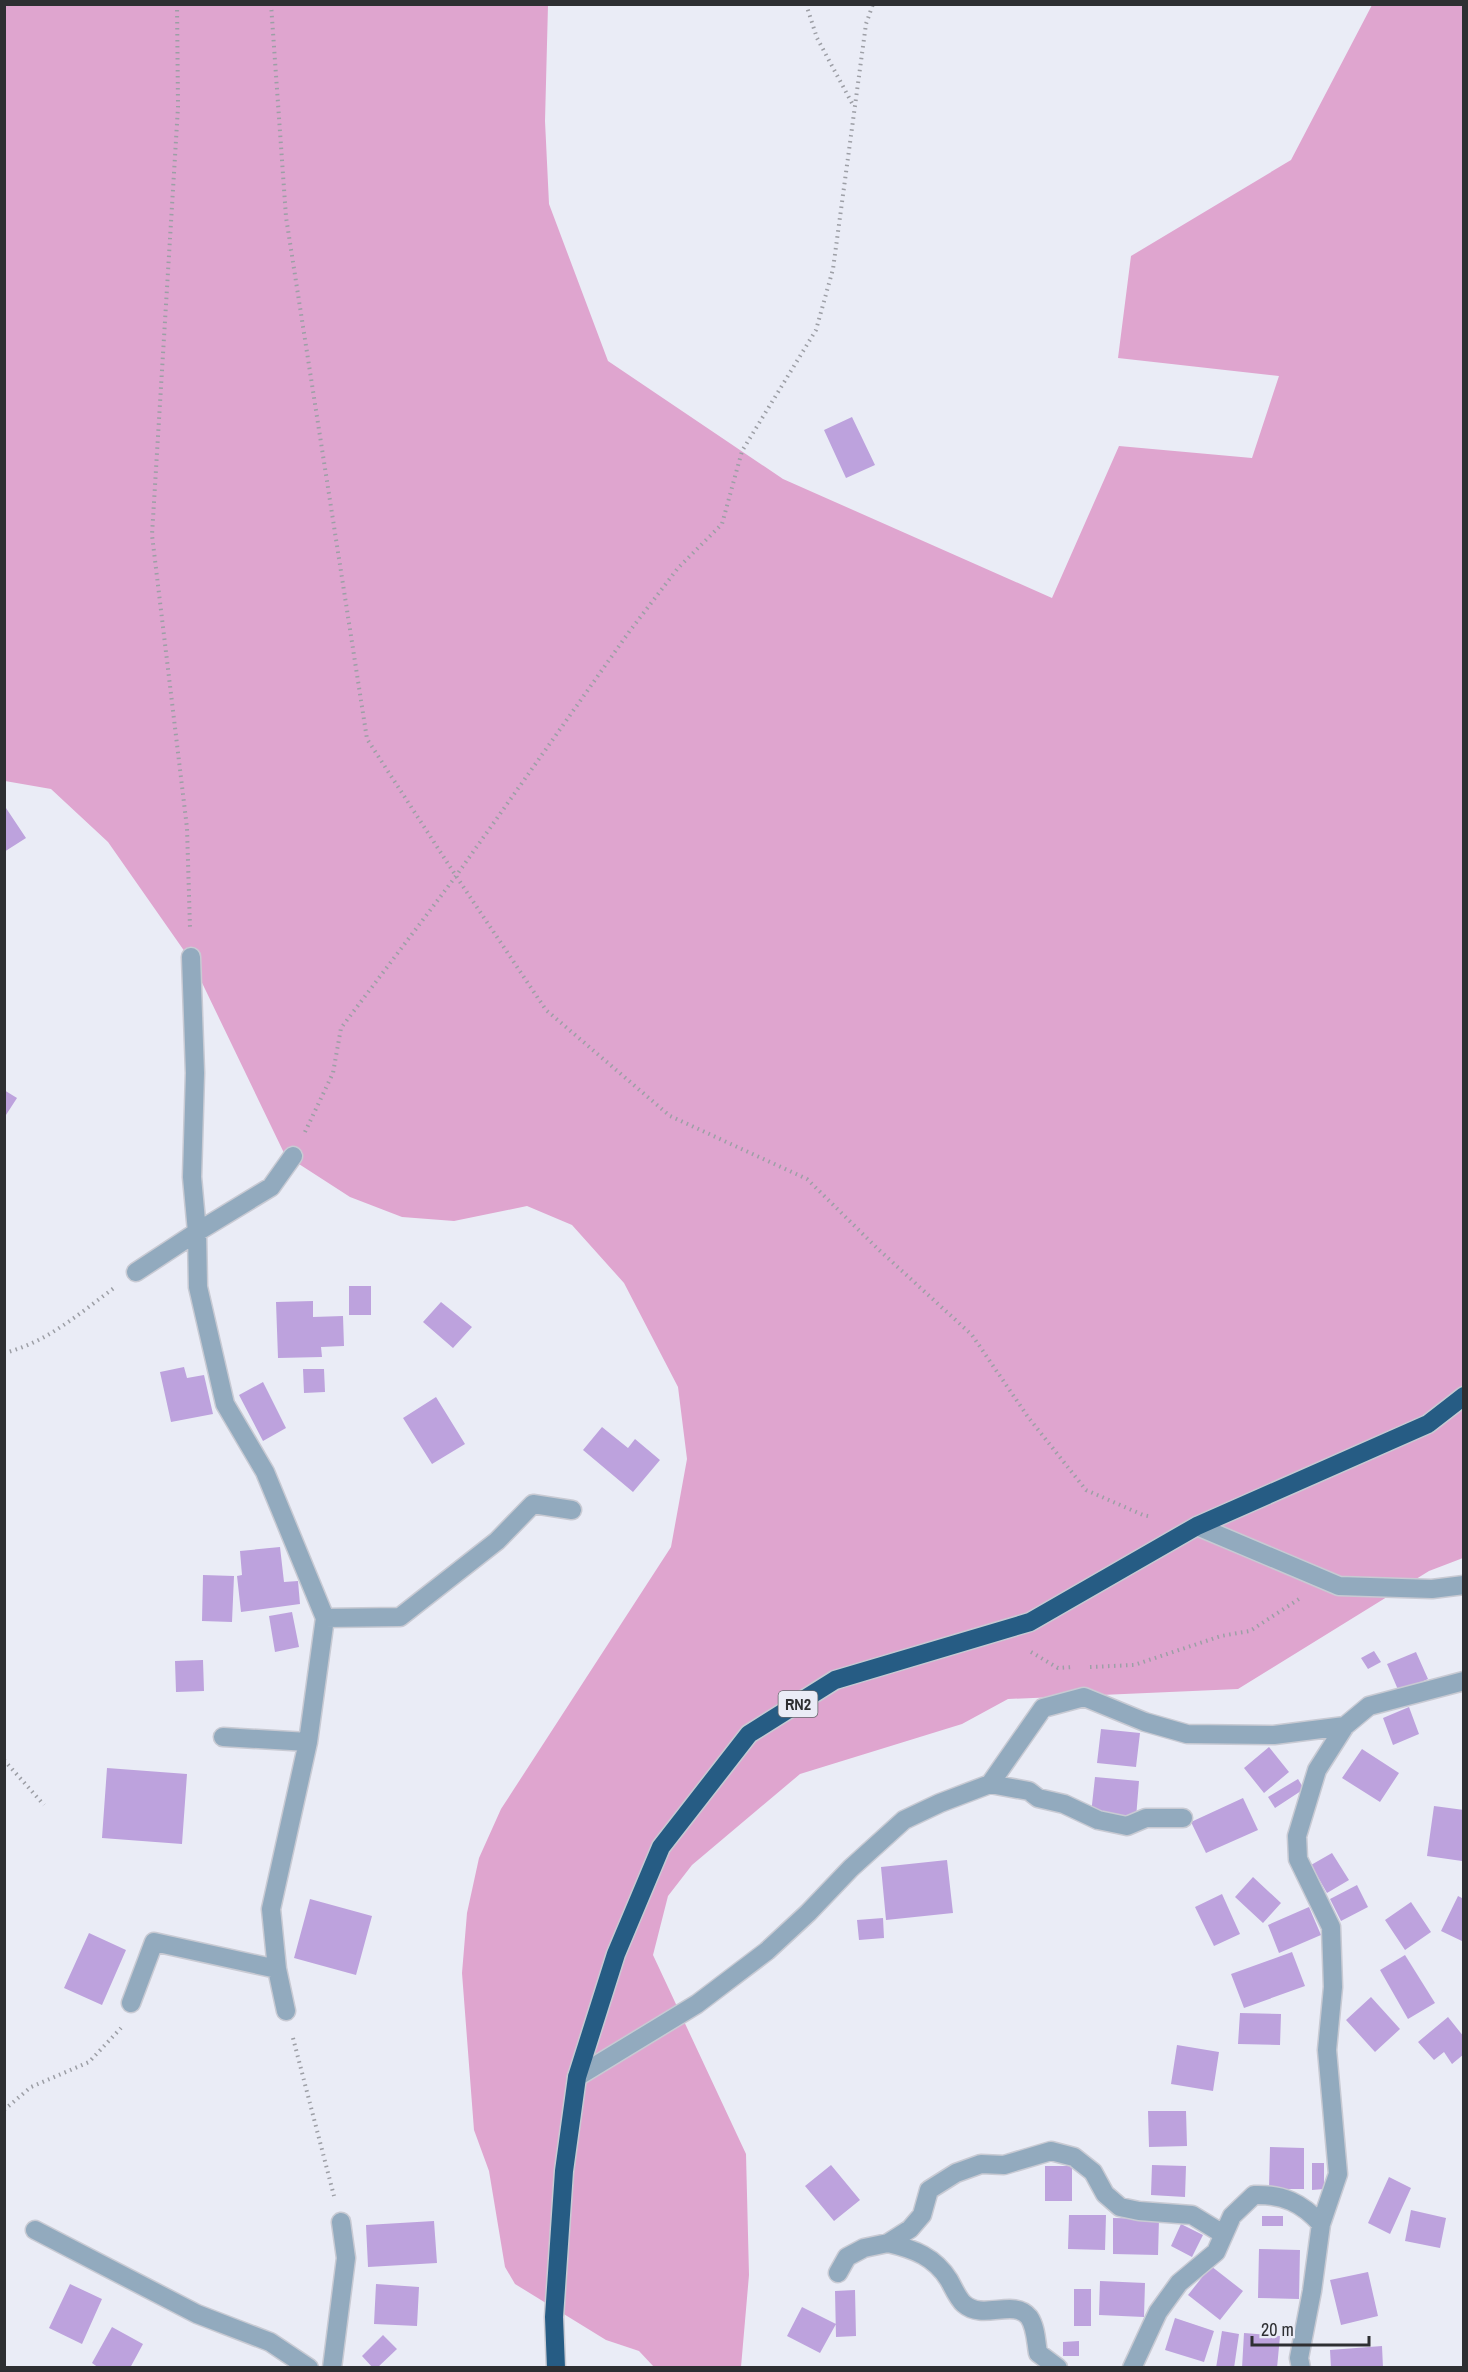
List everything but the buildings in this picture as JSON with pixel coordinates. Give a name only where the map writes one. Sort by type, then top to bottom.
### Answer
[{"type":"highway","name":"RN2","points":[[556,2367],[554,2317],[562,2193],[577,2077],[616,1954],[661,1847],[749,1734],[835,1680],[1030,1622],[1197,1526],[1428,1424],[1464,1396]]},
{"type":"street","points":[[191,957],[195,1073],[192,1177],[197,1232],[198,1287],[225,1404],[265,1472],[325,1618],[308,1742],[271,1910],[277,1969],[286,2011]]},
{"type":"street","points":[[136,1272],[197,1232],[272,1188],[293,1156]]},
{"type":"street","points":[[325,1618],[400,1617],[497,1541],[533,1504],[572,1510]]},
{"type":"street","points":[[1197,1526],[1340,1586],[1432,1589],[1464,1585]]},
{"type":"street","points":[[1301,2367],[1299,2358],[1312,2291],[1321,2224],[1338,2174],[1326,2050],[1333,1987],[1331,1927],[1298,1859],[1297,1836],[1317,1770],[1345,1726],[1369,1706],[1464,1681]]},
{"type":"street","points":[[990,1784],[1043,1708],[1084,1697],[1145,1722],[1187,1734],[1274,1735],[1345,1726]]},
{"type":"street","points":[[223,1737],[308,1742]]},
{"type":"street","points":[[577,2077],[697,2004],[767,1951],[851,1868],[904,1820],[940,1803],[990,1784],[1029,1791],[1038,1798],[1064,1804],[1098,1820],[1128,1826],[1146,1818],[1183,1818]]},
{"type":"street","points":[[132,2003],[154,1942],[277,1969]]},
{"type":"street","points":[[838,2273],[847,2257],[864,2248],[888,2243],[910,2229],[922,2215],[929,2190],[956,2173],[981,2164],[1004,2164],[1051,2151],[1074,2157],[1093,2172],[1105,2194],[1120,2207],[1139,2211],[1192,2215],[1223,2234]]},
{"type":"street","points":[[1132,2367],[1158,2312],[1179,2283],[1216,2252],[1232,2216],[1254,2195],[1274,2195],[1291,2202],[1308,2210],[1321,2224]]},
{"type":"street","points":[[332,2367],[346,2258],[341,2222]]},
{"type":"street","points":[[35,2230],[197,2314],[270,2342],[309,2367]]},
{"type":"street","points":[[888,2243],[910,2248],[927,2256],[943,2271],[964,2304],[984,2313],[1018,2310],[1029,2316],[1035,2330],[1038,2353],[1058,2367]]},
{"type":"path","points":[[177,4],[178,107],[152,535],[187,828],[191,957]]},
{"type":"path","points":[[271,4],[286,217],[367,739],[546,1010],[670,1116],[807,1179],[878,1249],[972,1335],[1028,1417],[1086,1490],[1143,1515],[1197,1526]]},
{"type":"path","points":[[806,4],[817,38],[854,106]]},
{"type":"path","points":[[293,1156],[333,1073],[341,1028],[456,876],[629,632],[678,568],[722,524],[742,451],[816,330],[833,269],[866,24],[873,4]]},
{"type":"path","points":[[4,1353],[26,1348],[72,1319],[136,1272]]},
{"type":"path","points":[[998,1632],[1058,1668],[1134,1665],[1221,1636],[1250,1631],[1327,1581]]},
{"type":"path","points":[[4,1760],[44,1805]]},
{"type":"path","points":[[4,2110],[31,2087],[89,2062],[125,2024],[132,2003]]},
{"type":"path","points":[[286,2011],[341,2222]]},
{"type":"shaded area","points":[[4,5],[548,5],[545,121],[549,204],[608,361],[783,479],[1052,598],[1119,446],[1252,458],[1279,376],[1118,358],[1131,256],[1291,160],[1372,5],[1463,5],[1463,1558],[1429,1571],[1238,1689],[1008,1699],[962,1724],[800,1774],[692,1865],[668,1896],[653,1955],[746,2154],[749,2275],[741,2367],[654,2367],[639,2351],[606,2340],[515,2284],[505,2267],[489,2171],[474,2130],[462,1973],[467,1913],[479,1858],[501,1809],[671,1547],[687,1459],[678,1387],[624,1283],[572,1225],[527,1206],[454,1221],[402,1217],[350,1197],[285,1155],[192,962],[108,842],[51,789],[5,781]]}]
